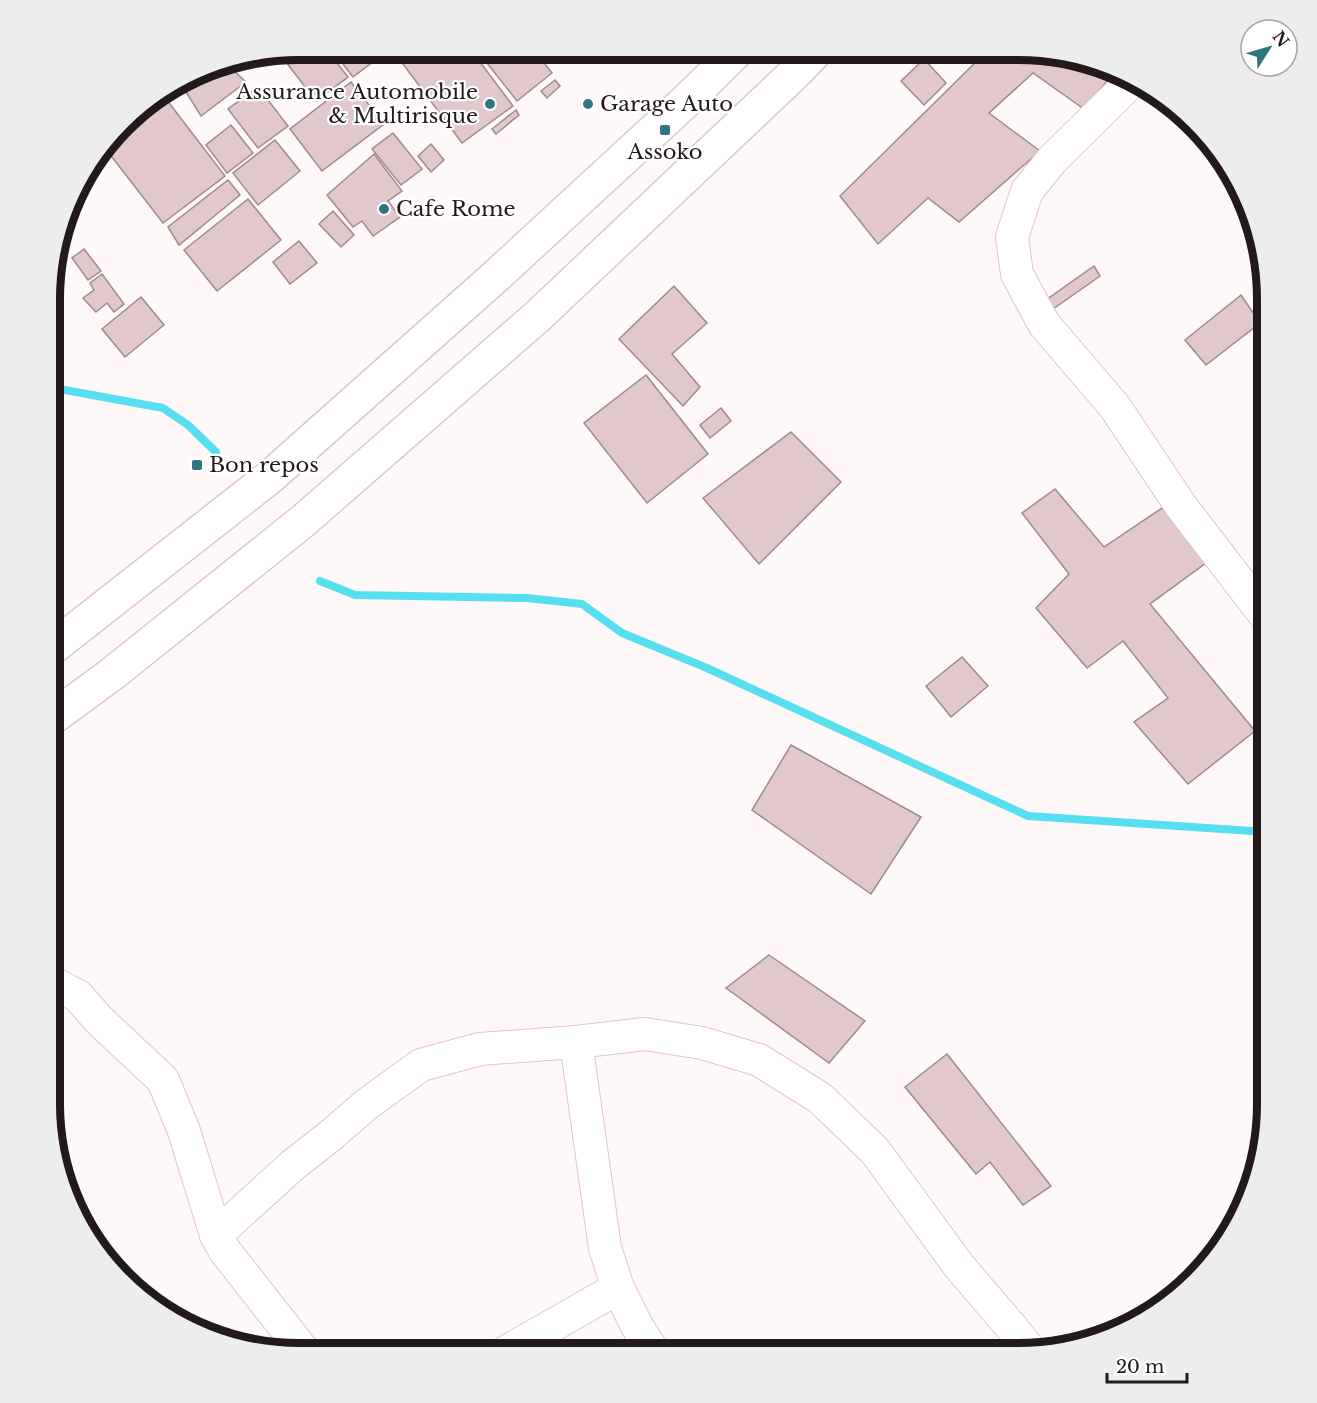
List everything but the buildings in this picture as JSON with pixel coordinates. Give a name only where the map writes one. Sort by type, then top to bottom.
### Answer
[{"type":"main road","points":[[60,642],[270,477],[495,278],[727,60]]},
{"type":"main road","points":[[60,712],[112,674],[303,521],[538,316],[807,60]]},
{"type":"street","points":[[1126,87],[1053,160],[1027,191],[1012,237],[1017,274],[1044,324],[1115,407],[1181,506],[1257,605]]},
{"type":"street","points":[[60,987],[78,996],[99,1020],[163,1080],[184,1131],[216,1235],[225,1251],[297,1343]]},
{"type":"street","points":[[216,1235],[293,1165],[367,1104],[421,1065],[480,1049],[645,1034],[702,1043],[759,1060],[820,1098],[875,1150],[958,1266],[1024,1343]]},
{"type":"street","points":[[576,1042],[605,1248],[618,1288],[648,1343]]},
{"type":"street","points":[[522,1343],[618,1288]]},
{"type":"waterway","points":[[60,389],[163,408],[188,425],[216,452]]},
{"type":"waterway","points":[[320,581],[355,595],[527,598],[582,604],[622,633],[707,668],[1028,816],[1257,831]]},
{"type":"place","name":"Assurance Automobile & Multirisque","points":[[490,104]]},
{"type":"place","name":"Garage Auto","points":[[588,104]]},
{"type":"place","name":"Assoko","points":[[665,130]]},
{"type":"place","name":"Cafe Rome","points":[[384,209]]},
{"type":"place","name":"Bon repos","points":[[197,465]]}]
